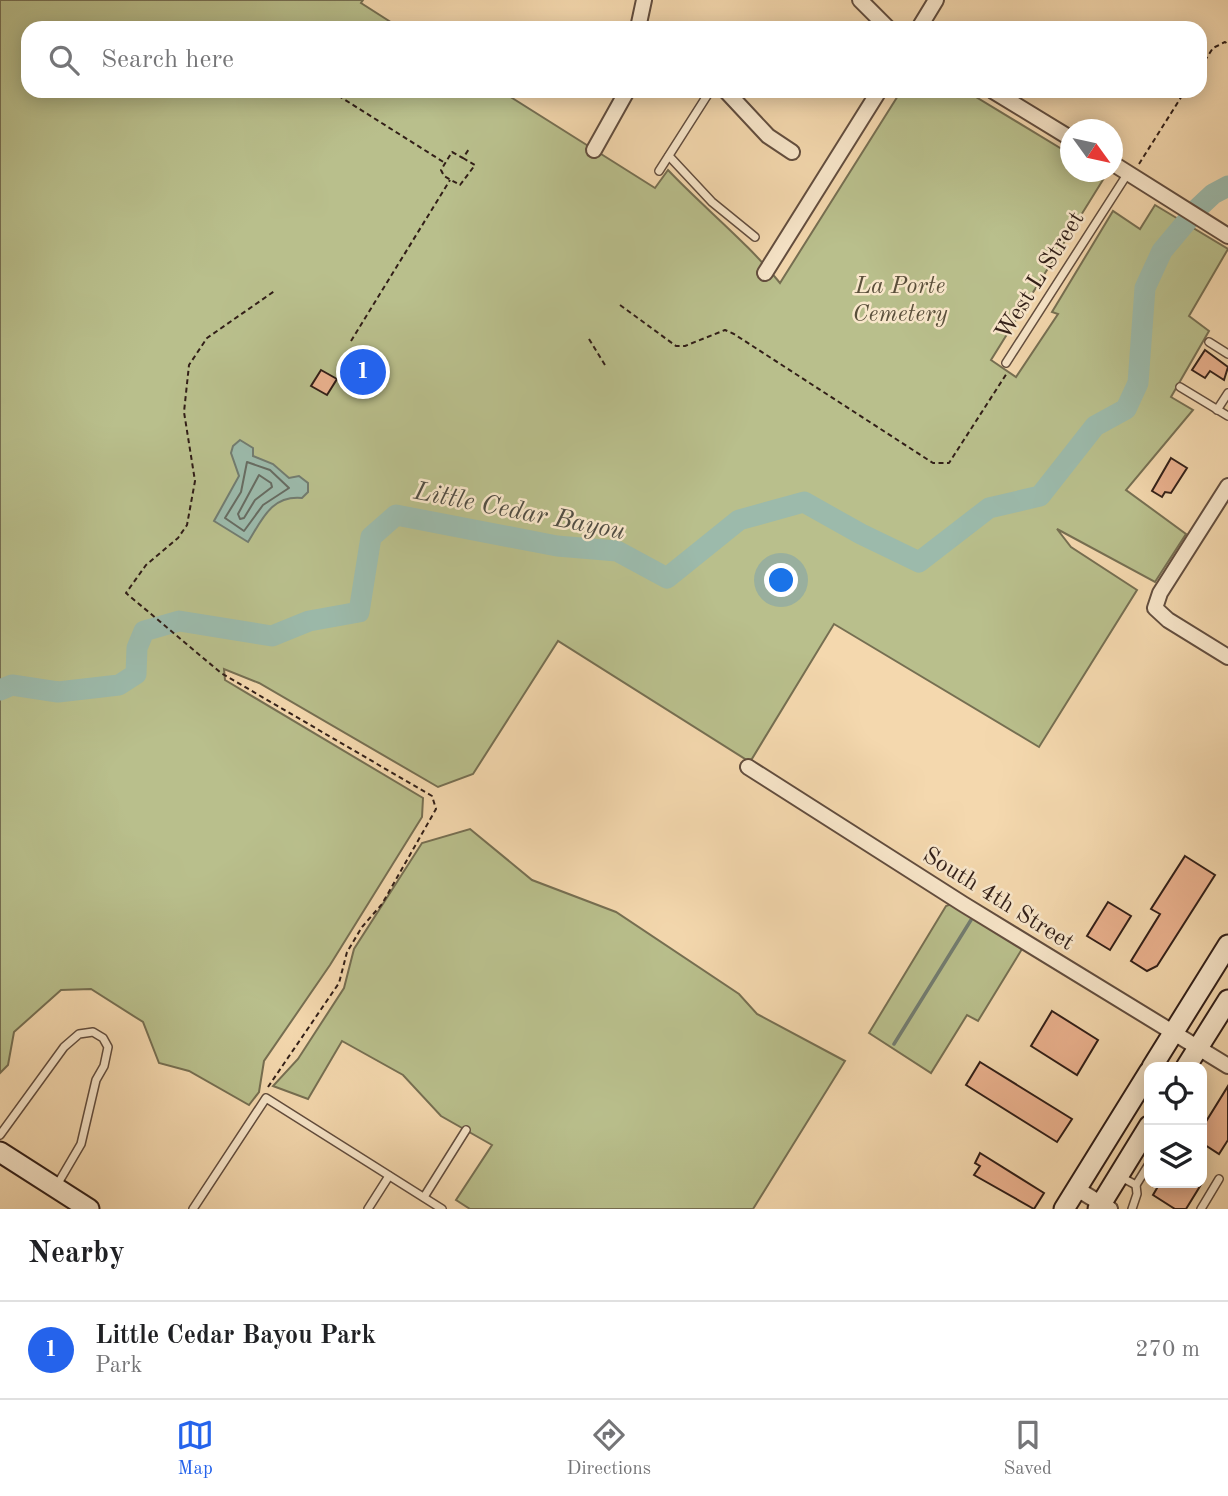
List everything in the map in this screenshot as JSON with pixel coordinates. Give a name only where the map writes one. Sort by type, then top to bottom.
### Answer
[{"type":"main road","points":[[1155,1062],[1228,945]]},
{"type":"main road","points":[[1189,1062],[1228,1000]]},
{"type":"main road","points":[[1064,1209],[1144,1080]]},
{"type":"main road","points":[[1103,1207],[1144,1137]]},
{"type":"main road","points":[[0,1152],[89,1209]]},
{"type":"street","points":[[640,21],[644,0]]},
{"type":"street","points":[[860,0],[881,21]]},
{"type":"street","points":[[923,21],[936,0]]},
{"type":"street","points":[[594,150],[624,98]]},
{"type":"street","points":[[733,98],[768,136],[792,152]]},
{"type":"street","points":[[765,273],[875,98]]},
{"type":"street","points":[[1004,98],[1060,132]]},
{"type":"street","points":[[1123,170],[1224,233]]},
{"type":"street","points":[[1228,486],[1160,593],[1155,608],[1168,620],[1228,657]]},
{"type":"street","name":"South 4th Street","points":[[748,767],[963,904],[1228,1066]]},
{"type":"street","points":[[1077,1189],[1103,1207]]},
{"type":"lane","points":[[659,171],[706,98]]},
{"type":"lane","points":[[669,156],[712,202],[754,237]]},
{"type":"lane","name":"West L Street","points":[[1009,365],[1130,174]]},
{"type":"lane","points":[[1209,342],[1228,354]]},
{"type":"lane","points":[[1180,387],[1228,416]]},
{"type":"lane","points":[[1217,410],[1228,393]]},
{"type":"lane","points":[[0,1135],[64,1047],[79,1034],[93,1032],[103,1038],[108,1047],[104,1066],[96,1080],[82,1144],[55,1188]]},
{"type":"lane","points":[[193,1209],[266,1098],[442,1209]]},
{"type":"lane","points":[[424,1198],[466,1130]]},
{"type":"lane","points":[[1132,1209],[1137,1194],[1136,1185],[1144,1172]]},
{"type":"lane","points":[[368,1209],[389,1175]]},
{"type":"lane","points":[[1119,1176],[1136,1185]]},
{"type":"lane","points":[[1201,1209],[1219,1179]]},
{"type":"path","points":[[1207,57],[1213,48],[1225,42],[1228,44]]},
{"type":"path","points":[[342,98],[445,163]]},
{"type":"path","points":[[1130,174],[1180,98]]},
{"type":"path","points":[[463,158],[469,149]]},
{"type":"path","points":[[452,152],[463,158],[474,165],[463,184],[450,180],[441,170],[452,152]]},
{"type":"path","points":[[351,341],[450,180]]},
{"type":"path","points":[[266,1098],[269,1081],[339,983],[347,952],[362,927],[382,904],[436,810],[432,796],[221,673],[126,593],[146,565],[178,538],[187,525],[195,481],[184,412],[189,365],[212,334],[276,290]]},
{"type":"path","points":[[620,305],[677,346],[685,346],[725,331],[734,334],[908,444],[933,463],[950,463],[1009,365]]},
{"type":"path","points":[[589,339],[605,365]]},
{"type":"green space","name":"La Porte Cemetery","points":[[0,0],[363,0],[361,3],[389,21],[21,21],[21,98],[512,98],[655,188],[668,170],[780,283],[897,98],[978,98],[1060,148],[1060,182],[1102,182],[991,360],[1016,377],[1058,314],[1052,312],[1113,211],[1140,229],[1155,205],[1228,249],[1189,316],[1209,331],[1171,397],[1193,410],[1126,490],[1186,534],[1155,582],[1057,529],[1071,547],[1137,590],[1039,747],[834,624],[750,762],[558,641],[473,774],[438,787],[259,683],[224,669],[225,680],[423,798],[422,817],[330,965],[264,1061],[259,1092],[249,1105],[189,1071],[159,1063],[143,1022],[91,989],[61,990],[14,1032],[8,1065],[0,1073]]},
{"type":"green space","points":[[470,829],[532,880],[616,912],[739,994],[757,1014],[845,1061],[753,1209],[470,1209],[456,1200],[492,1145],[441,1116],[403,1075],[342,1041],[308,1099],[273,1086],[298,1059],[344,988],[354,949],[422,843]]},
{"type":"green space","points":[[954,903],[1020,944],[1022,949],[978,1021],[967,1015],[931,1073],[869,1033],[946,906]]},
{"type":"water","points":[[240,440],[253,448],[253,456],[273,464],[289,478],[299,476],[308,483],[308,492],[302,498],[291,498],[275,505],[248,542],[214,521],[239,476],[231,453],[233,446]]},
{"type":"building","points":[[1205,350],[1228,367],[1224,380],[1210,371],[1205,378],[1192,370]]},
{"type":"building","points":[[321,370],[337,379],[327,395],[311,386]]},
{"type":"building","points":[[1171,458],[1187,468],[1171,493],[1165,492],[1162,497],[1152,491]]},
{"type":"building","points":[[1185,856],[1215,875],[1157,966],[1147,971],[1131,961],[1160,914],[1151,909]]},
{"type":"building","points":[[1108,902],[1131,916],[1110,950],[1087,936]]},
{"type":"building","points":[[1052,1011],[1098,1040],[1077,1075],[1031,1046]]},
{"type":"building","points":[[980,1062],[1072,1119],[1057,1142],[966,1085]]},
{"type":"building","points":[[1228,1086],[1228,1140],[1219,1154],[1207,1146],[1207,1120]]},
{"type":"building","points":[[980,1153],[1044,1193],[1034,1209],[974,1175],[980,1166],[975,1163]]},
{"type":"building","points":[[1157,1188],[1199,1188],[1186,1209],[1175,1209],[1153,1195]]},
{"type":"waterway","name":"Little Cedar Bayou","points":[[0,690],[12,685],[58,692],[119,685],[136,674],[137,648],[144,631],[179,621],[272,636],[309,621],[359,612],[371,537],[396,515],[557,546],[617,551],[667,578],[739,520],[804,502],[919,562],[989,508],[1040,496],[1095,426],[1126,409],[1138,383],[1145,288],[1162,251],[1198,208],[1213,194],[1228,186]]},
{"type":"waterway","points":[[894,1044],[971,920]]},
{"type":"place","name":"Little Cedar Bayou Park","points":[[363,372]]}]
